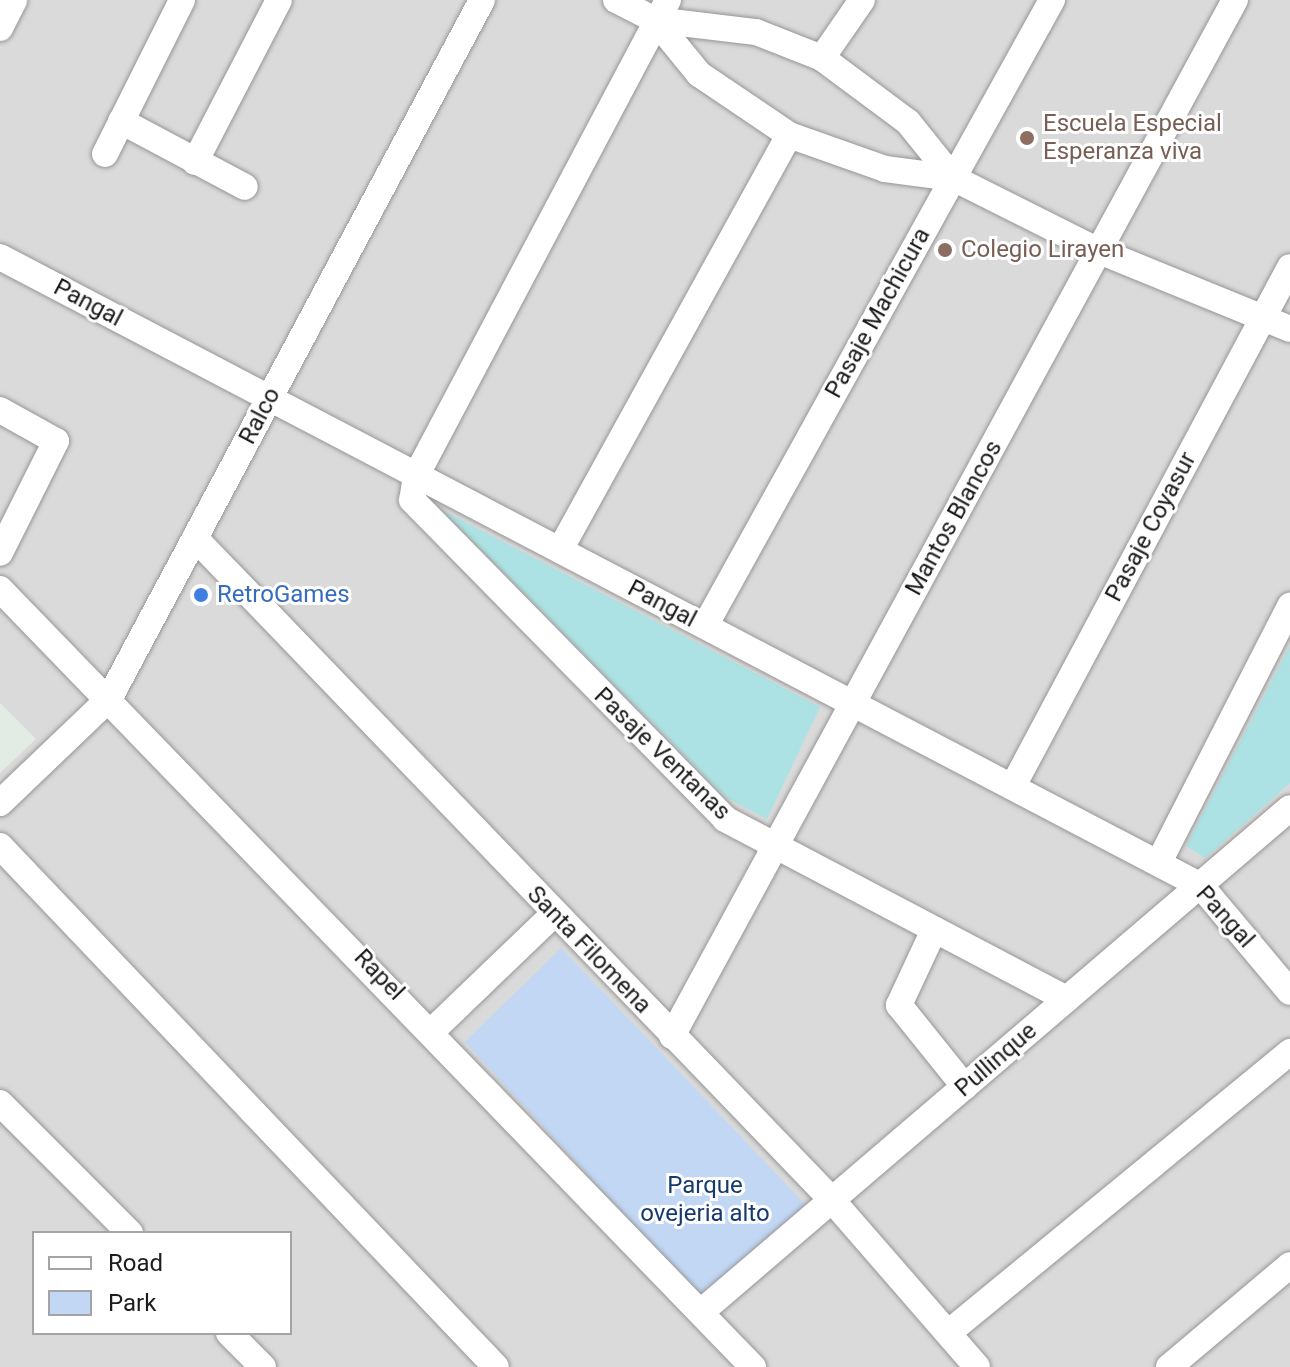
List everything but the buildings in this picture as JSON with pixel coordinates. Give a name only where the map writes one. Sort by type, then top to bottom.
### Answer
[{"type":"street","points":[[0,28],[14,0]]},
{"type":"street","points":[[105,154],[182,0]]},
{"type":"street","name":"Ralco","points":[[0,803],[109,699],[482,0]]},
{"type":"street","points":[[616,0],[756,32],[822,58],[891,106],[953,178]]},
{"type":"street","points":[[822,58],[862,0]]},
{"type":"street","name":"Pasaje Machicura","points":[[705,626],[1052,0]]},
{"type":"street","name":"Mantos Blancos","points":[[672,1036],[1235,0]]},
{"type":"street","points":[[195,162],[277,1]]},
{"type":"street","points":[[662,10],[699,74],[789,135],[874,167],[953,178],[1099,251],[1290,329]]},
{"type":"street","points":[[416,476],[662,10]]},
{"type":"street","points":[[121,121],[245,187]]},
{"type":"street","points":[[560,550],[789,135]]},
{"type":"street","name":"Pangal","points":[[0,257],[269,401],[1159,862],[1201,886],[1290,992]]},
{"type":"street","name":"Pasaje Coyasur","points":[[1013,786],[1290,267]]},
{"type":"street","points":[[0,410],[56,441],[0,553]]},
{"type":"street","name":"Pasaje Ventanas","points":[[416,476],[412,500],[725,819],[1066,999]]},
{"type":"street","name":"Santa Filomena","points":[[195,538],[832,1200],[977,1367]]},
{"type":"street","name":"Rapel","points":[[0,589],[433,1030],[753,1367]]},
{"type":"street","points":[[1159,862],[1290,606]]},
{"type":"street","name":"Pullinque","points":[[701,1312],[1290,808]]},
{"type":"street","points":[[0,846],[496,1367]]},
{"type":"street","points":[[433,1030],[554,914]]},
{"type":"street","points":[[934,930],[900,992],[900,1012],[965,1087]]},
{"type":"street","points":[[948,1333],[1290,1052]]},
{"type":"street","points":[[0,1103],[128,1231]]},
{"type":"street","points":[[1169,1367],[1290,1265]]},
{"type":"street","points":[[231,1335],[263,1367]]},
{"type":"shaded area","points":[[0,0],[1290,0],[1290,1367],[0,1367],[0,773],[36,739],[0,703]]},
{"type":"shaded area","points":[[442,510],[820,707],[767,819],[727,798]]},
{"type":"shaded area","points":[[1290,646],[1290,783],[1205,858],[1186,846]]},
{"type":"green space","name":"Parque ovejeria alto","points":[[561,948],[806,1205],[700,1296],[465,1042]]},
{"type":"place","name":"Escuela Especial Esperanza viva","points":[[1027,138]]},
{"type":"place","name":"Colegio Lirayen","points":[[945,250]]},
{"type":"place","name":"RetroGames","points":[[201,595]]}]
